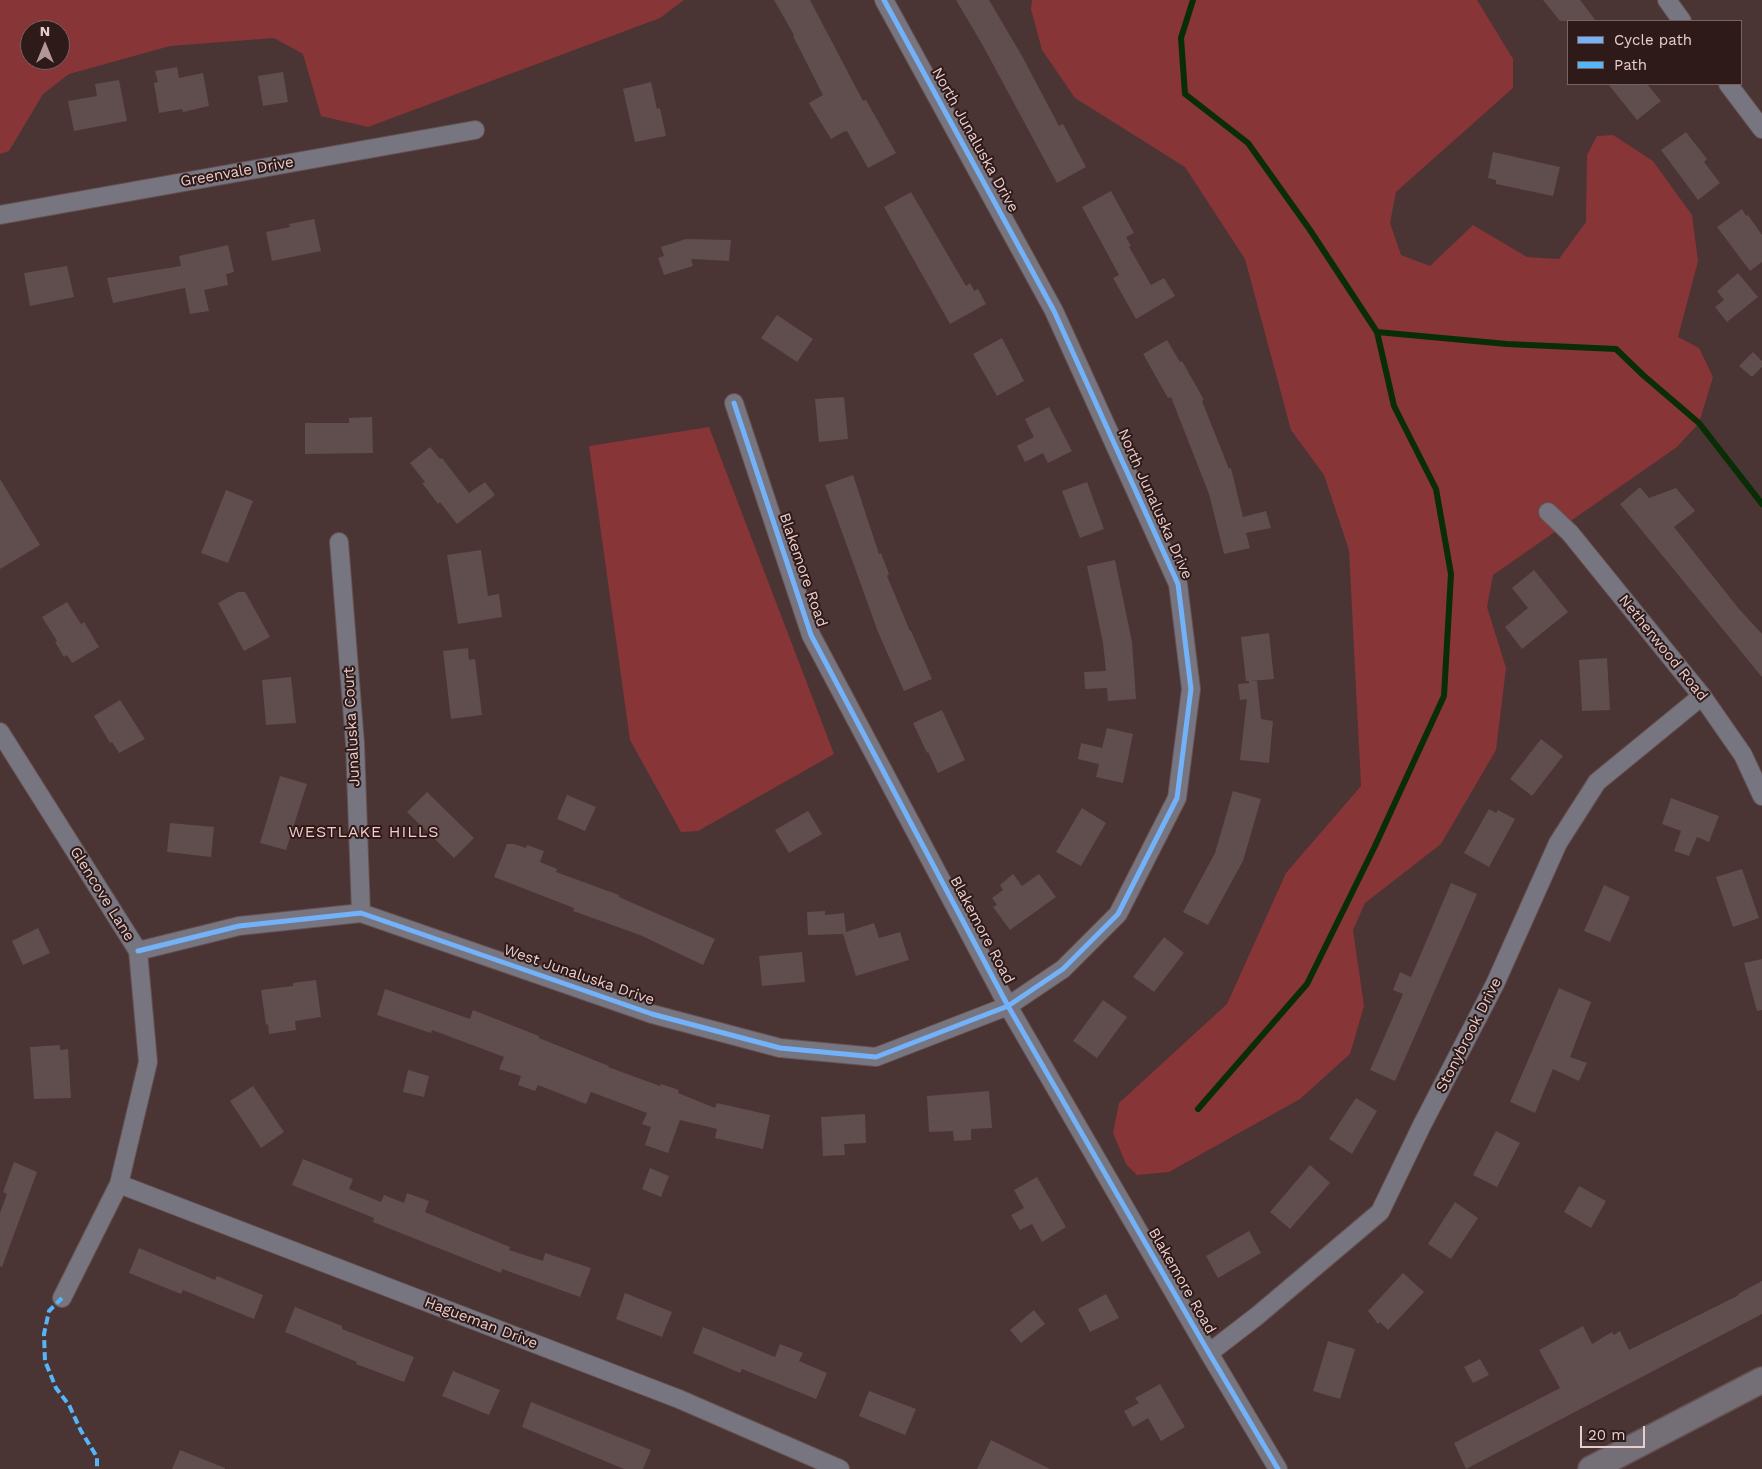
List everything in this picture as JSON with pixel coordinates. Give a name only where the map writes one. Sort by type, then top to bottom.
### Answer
[{"type":"street","name":"North Junaluska Drive","points":[[884,0],[1054,311],[1178,584],[1181,603],[1191,689],[1177,798],[1118,914],[1063,969],[1008,1006]]},
{"type":"street","points":[[1667,0],[1681,20]]},
{"type":"street","points":[[1729,85],[1762,129]]},
{"type":"street","name":"Greenvale Drive","points":[[0,215],[475,130]]},
{"type":"street","name":"Blakemore Road","points":[[734,403],[811,635],[1008,1006],[1278,1469]]},
{"type":"street","name":"Netherwood Road","points":[[1548,512],[1570,533],[1702,696],[1743,755],[1762,796]]},
{"type":"street","name":"Junaluska Court","points":[[339,542],[355,744],[361,912]]},
{"type":"street","name":"Stonybrook Drive","points":[[1209,1353],[1257,1316],[1380,1212],[1422,1125],[1495,984],[1558,843],[1597,782],[1702,696]]},
{"type":"street","name":"Glencove Lane","points":[[0,732],[138,951],[148,1062],[119,1184],[62,1298]]},
{"type":"street","name":"West Junaluska Drive","points":[[138,951],[239,926],[361,912],[652,1014],[780,1048],[876,1057],[1008,1006]]},
{"type":"street","name":"Hagueman Drive","points":[[119,1184],[670,1396],[840,1469]]},
{"type":"street","points":[[1591,1469],[1762,1380]]},
{"type":"shaded area","points":[[0,0],[684,0],[660,18],[368,127],[321,116],[303,54],[274,38],[170,46],[69,74],[43,94],[9,151],[0,154]]},
{"type":"shaded area","points":[[1032,0],[1477,0],[1513,59],[1513,88],[1396,192],[1390,223],[1401,255],[1430,266],[1473,225],[1527,257],[1559,259],[1586,222],[1587,155],[1597,136],[1613,135],[1653,161],[1692,215],[1698,261],[1678,337],[1699,348],[1713,377],[1699,423],[1677,447],[1493,575],[1487,607],[1506,668],[1496,750],[1441,844],[1365,903],[1353,930],[1364,1006],[1350,1054],[1300,1099],[1169,1172],[1137,1175],[1126,1164],[1113,1133],[1119,1103],[1227,1004],[1286,873],[1361,786],[1349,550],[1324,475],[1291,430],[1245,259],[1185,167],[1075,98],[1042,50],[1031,9]]},
{"type":"shaded area","points":[[709,427],[834,754],[698,831],[681,832],[630,740],[589,446]]},
{"type":"building","points":[[774,0],[810,0],[863,101],[866,100],[896,153],[868,168],[847,131],[831,139],[809,103],[823,95],[794,35]]},
{"type":"building","points":[[956,0],[989,0],[1022,56],[1059,126],[1063,124],[1086,167],[1057,183],[982,44]]},
{"type":"building","points":[[1543,0],[1580,0],[1595,20],[1567,20],[1560,21]]},
{"type":"building","points":[[177,67],[179,78],[203,73],[209,106],[183,112],[182,109],[159,113],[154,83],[158,82],[155,71]]},
{"type":"building","points":[[283,72],[288,102],[263,106],[258,76]]},
{"type":"building","points":[[119,80],[127,121],[74,131],[68,101],[97,96],[95,84]]},
{"type":"building","points":[[651,82],[657,109],[660,108],[666,136],[635,142],[623,89]]},
{"type":"building","points":[[1609,85],[1648,85],[1661,101],[1637,120]]},
{"type":"building","points":[[1686,132],[1707,159],[1704,162],[1720,183],[1698,200],[1661,150]]},
{"type":"building","points":[[1493,152],[1560,167],[1553,196],[1496,184],[1496,180],[1488,178]]},
{"type":"building","points":[[1111,191],[1134,233],[1126,237],[1131,246],[1129,247],[1151,285],[1164,278],[1175,296],[1136,319],[1113,278],[1119,275],[1082,207]]},
{"type":"building","points":[[911,192],[966,286],[970,283],[974,291],[978,289],[986,304],[950,324],[884,207]]},
{"type":"building","points":[[1742,209],[1762,235],[1762,262],[1750,271],[1717,227]]},
{"type":"building","points":[[314,219],[321,251],[272,261],[266,232],[290,227],[289,224]]},
{"type":"building","points":[[686,239],[731,240],[729,261],[691,259],[693,266],[664,275],[658,258],[664,256],[661,247]]},
{"type":"building","points":[[228,245],[234,272],[226,274],[228,285],[204,290],[209,311],[190,314],[185,288],[113,303],[107,278],[181,266],[179,256]]},
{"type":"building","points":[[67,266],[74,297],[30,306],[24,273]]},
{"type":"building","points":[[1738,273],[1758,297],[1727,322],[1715,307],[1724,300],[1717,291]]},
{"type":"building","points":[[777,315],[813,339],[797,362],[761,338]]},
{"type":"building","points":[[1002,338],[1024,381],[997,396],[973,354]]},
{"type":"building","points":[[1167,340],[1180,362],[1182,361],[1204,400],[1202,401],[1229,469],[1231,468],[1243,517],[1266,511],[1271,528],[1246,533],[1250,548],[1224,554],[1209,494],[1171,397],[1168,398],[1143,354]]},
{"type":"building","points":[[1753,352],[1762,361],[1762,367],[1752,377],[1739,366]]},
{"type":"building","points":[[844,397],[848,439],[819,442],[815,399]]},
{"type":"building","points":[[1049,407],[1072,451],[1048,463],[1043,453],[1025,462],[1017,446],[1034,437],[1025,419]]},
{"type":"building","points":[[372,417],[373,453],[305,454],[305,423],[349,423],[349,418]]},
{"type":"building","points":[[430,447],[440,459],[442,458],[469,493],[485,482],[495,495],[457,524],[440,502],[438,504],[422,483],[425,482],[410,463]]},
{"type":"building","points":[[853,475],[879,554],[881,553],[889,574],[887,576],[932,679],[904,691],[878,632],[825,485]]},
{"type":"building","points":[[0,479],[40,545],[0,569]]},
{"type":"building","points":[[1087,482],[1104,529],[1080,538],[1062,491]]},
{"type":"building","points":[[1640,487],[1649,498],[1676,488],[1695,511],[1674,527],[1739,609],[1762,634],[1762,677],[1620,504]]},
{"type":"building","points":[[226,490],[253,501],[228,563],[201,553]]},
{"type":"building","points":[[481,550],[488,596],[499,594],[502,617],[458,624],[447,555]]},
{"type":"building","points":[[1115,560],[1132,642],[1136,699],[1108,701],[1107,688],[1085,689],[1084,672],[1106,671],[1103,643],[1087,566]]},
{"type":"building","points":[[1534,570],[1568,612],[1522,649],[1505,627],[1528,608],[1512,588]]},
{"type":"building","points":[[238,592],[245,592],[270,637],[244,651],[218,603]]},
{"type":"building","points":[[67,602],[81,624],[84,622],[99,647],[72,663],[67,655],[64,657],[55,642],[57,641],[42,617]]},
{"type":"building","points":[[1269,633],[1274,679],[1250,681],[1257,681],[1261,719],[1273,721],[1269,763],[1240,760],[1247,699],[1240,700],[1238,684],[1249,683],[1249,681],[1246,681],[1241,637]]},
{"type":"building","points":[[468,648],[469,660],[475,659],[482,715],[451,719],[443,651]]},
{"type":"building","points":[[1607,658],[1610,710],[1582,711],[1579,660]]},
{"type":"building","points":[[291,677],[296,723],[266,725],[262,680]]},
{"type":"building","points":[[120,700],[145,739],[119,753],[112,742],[110,743],[94,716]]},
{"type":"building","points":[[942,710],[965,760],[938,773],[913,723]]},
{"type":"building","points":[[1107,728],[1133,734],[1123,783],[1096,777],[1099,764],[1078,759],[1081,743],[1102,748]]},
{"type":"building","points":[[1541,739],[1563,756],[1532,796],[1510,779]]},
{"type":"building","points":[[280,776],[307,784],[286,850],[260,843]]},
{"type":"building","points":[[1233,791],[1261,799],[1243,861],[1208,925],[1183,912],[1215,853]]},
{"type":"building","points":[[427,792],[474,838],[454,858],[407,812]]},
{"type":"building","points":[[567,795],[596,807],[585,831],[557,819]]},
{"type":"building","points":[[1671,798],[1719,816],[1709,842],[1697,837],[1689,856],[1674,851],[1681,831],[1662,824]]},
{"type":"building","points":[[1082,808],[1106,823],[1081,866],[1056,852]]},
{"type":"building","points":[[1489,809],[1496,813],[1498,810],[1515,819],[1489,867],[1464,853]]},
{"type":"building","points":[[808,811],[822,834],[789,853],[775,830]]},
{"type":"building","points":[[170,823],[214,827],[211,857],[167,852]]},
{"type":"building","points":[[507,844],[526,848],[527,845],[544,851],[540,862],[557,869],[556,872],[619,895],[619,897],[715,939],[703,965],[640,935],[573,911],[574,908],[494,877]]},
{"type":"building","points":[[1742,869],[1759,918],[1733,927],[1716,877]]},
{"type":"building","points":[[1013,874],[1022,886],[1039,874],[1056,897],[1010,930],[993,907],[997,905],[992,898],[1003,890],[1000,885]]},
{"type":"building","points":[[1451,883],[1477,894],[1395,1081],[1370,1070],[1403,994],[1393,990],[1400,972],[1411,977]]},
{"type":"building","points":[[1604,885],[1630,897],[1610,942],[1584,931]]},
{"type":"building","points":[[825,911],[825,915],[844,913],[846,932],[874,923],[879,938],[900,932],[909,960],[856,976],[843,934],[808,935],[807,912]]},
{"type":"building","points":[[38,928],[50,953],[23,965],[12,941]]},
{"type":"building","points":[[1164,937],[1184,953],[1154,992],[1133,977]]},
{"type":"building","points":[[802,952],[805,982],[762,986],[759,956]]},
{"type":"building","points":[[1762,959],[1762,1010],[1757,1011],[1744,963]]},
{"type":"building","points":[[316,980],[321,1017],[295,1021],[296,1030],[269,1034],[261,990],[293,986],[293,983]]},
{"type":"building","points":[[1559,988],[1591,1002],[1570,1057],[1587,1063],[1579,1081],[1553,1069],[1535,1113],[1510,1102]]},
{"type":"building","points":[[385,989],[470,1019],[473,1010],[539,1036],[539,1038],[608,1067],[660,1086],[661,1084],[679,1090],[678,1093],[715,1108],[717,1103],[770,1115],[763,1149],[715,1138],[717,1129],[680,1120],[668,1153],[645,1145],[651,1127],[642,1124],[647,1113],[591,1092],[586,1104],[538,1085],[535,1091],[518,1085],[521,1076],[499,1069],[504,1057],[432,1030],[431,1033],[377,1015]]},
{"type":"building","points":[[1103,1000],[1127,1017],[1097,1058],[1073,1041]]},
{"type":"building","points":[[60,1045],[60,1050],[68,1049],[71,1098],[34,1099],[30,1047]]},
{"type":"building","points":[[408,1070],[429,1076],[424,1097],[403,1092]]},
{"type":"building","points":[[253,1086],[284,1132],[261,1148],[230,1101]]},
{"type":"building","points":[[989,1091],[992,1128],[971,1129],[971,1140],[954,1141],[953,1131],[929,1132],[927,1096]]},
{"type":"building","points":[[1356,1098],[1377,1111],[1352,1154],[1329,1139]]},
{"type":"building","points":[[865,1114],[866,1143],[844,1144],[845,1155],[823,1156],[821,1117]]},
{"type":"building","points":[[1496,1131],[1520,1143],[1497,1187],[1473,1175]]},
{"type":"building","points":[[303,1159],[353,1179],[349,1189],[381,1202],[384,1195],[404,1203],[407,1193],[429,1201],[425,1212],[510,1247],[509,1250],[543,1261],[545,1253],[591,1268],[580,1297],[502,1269],[501,1273],[373,1222],[374,1218],[292,1185]]},
{"type":"building","points":[[14,1162],[37,1172],[2,1267],[0,1266],[0,1213],[7,1194],[3,1192]]},
{"type":"building","points":[[1310,1165],[1330,1183],[1290,1229],[1270,1212]]},
{"type":"building","points":[[650,1168],[669,1176],[661,1197],[642,1189]]},
{"type":"building","points":[[1037,1177],[1066,1227],[1042,1242],[1032,1224],[1020,1230],[1011,1215],[1024,1208],[1014,1190]]},
{"type":"building","points":[[1579,1186],[1606,1201],[1591,1228],[1564,1212]]},
{"type":"building","points":[[1455,1202],[1478,1218],[1451,1259],[1428,1244]]},
{"type":"building","points":[[1249,1231],[1261,1253],[1218,1278],[1206,1256]]},
{"type":"building","points":[[139,1248],[215,1280],[217,1276],[263,1295],[254,1319],[183,1290],[181,1294],[129,1273]]},
{"type":"building","points":[[1403,1273],[1424,1292],[1388,1330],[1380,1322],[1378,1324],[1368,1311]]},
{"type":"building","points":[[1762,1281],[1762,1314],[1466,1469],[1454,1443],[1560,1388],[1539,1350],[1583,1326],[1592,1344],[1612,1332],[1614,1335],[1620,1331],[1629,1350],[1739,1295]]},
{"type":"building","points":[[625,1293],[672,1312],[662,1337],[616,1319]]},
{"type":"building","points":[[1106,1294],[1119,1318],[1090,1332],[1078,1309]]},
{"type":"building","points":[[295,1307],[342,1326],[342,1329],[414,1357],[404,1382],[356,1364],[357,1362],[285,1332]]},
{"type":"building","points":[[1034,1310],[1045,1324],[1021,1343],[1010,1330]]},
{"type":"building","points":[[703,1327],[775,1357],[780,1344],[803,1353],[799,1361],[827,1373],[816,1399],[742,1369],[740,1373],[693,1353]]},
{"type":"building","points":[[1328,1341],[1355,1349],[1340,1399],[1313,1391]]},
{"type":"building","points":[[1480,1359],[1489,1375],[1473,1383],[1464,1367]]},
{"type":"building","points":[[453,1371],[500,1390],[489,1415],[442,1396]]},
{"type":"building","points":[[1160,1384],[1185,1427],[1161,1441],[1148,1418],[1133,1427],[1124,1411],[1139,1403],[1135,1398]]},
{"type":"building","points":[[869,1391],[916,1409],[905,1435],[859,1416]]},
{"type":"building","points":[[531,1402],[651,1450],[643,1469],[624,1469],[522,1427]]},
{"type":"building","points":[[991,1440],[1050,1469],[977,1469]]},
{"type":"building","points":[[180,1450],[225,1468],[225,1469],[172,1469]]},
{"type":"waterway","points":[[1193,0],[1181,38],[1185,94],[1248,143],[1310,230],[1377,332],[1394,406],[1436,489],[1451,574],[1444,696],[1375,846],[1307,984],[1198,1109]]},
{"type":"waterway","points":[[1377,332],[1507,344],[1616,349],[1699,423],[1762,504]]},
{"type":"marked path","points":[[62,1298],[49,1311],[44,1334],[45,1361],[56,1388],[69,1405],[81,1431],[97,1457],[97,1469]]},
{"type":"cycle path","points":[[138,951],[239,926],[361,913],[652,1014],[780,1048],[876,1057],[1008,1006],[1063,969],[1118,914],[1177,798],[1191,689],[1178,584],[1054,311],[884,0]]},
{"type":"cycle path","points":[[734,403],[811,635],[1008,1006],[1278,1469]]},
{"type":"district","name":"WESTLAKE HILLS","points":[[364,832]]}]
